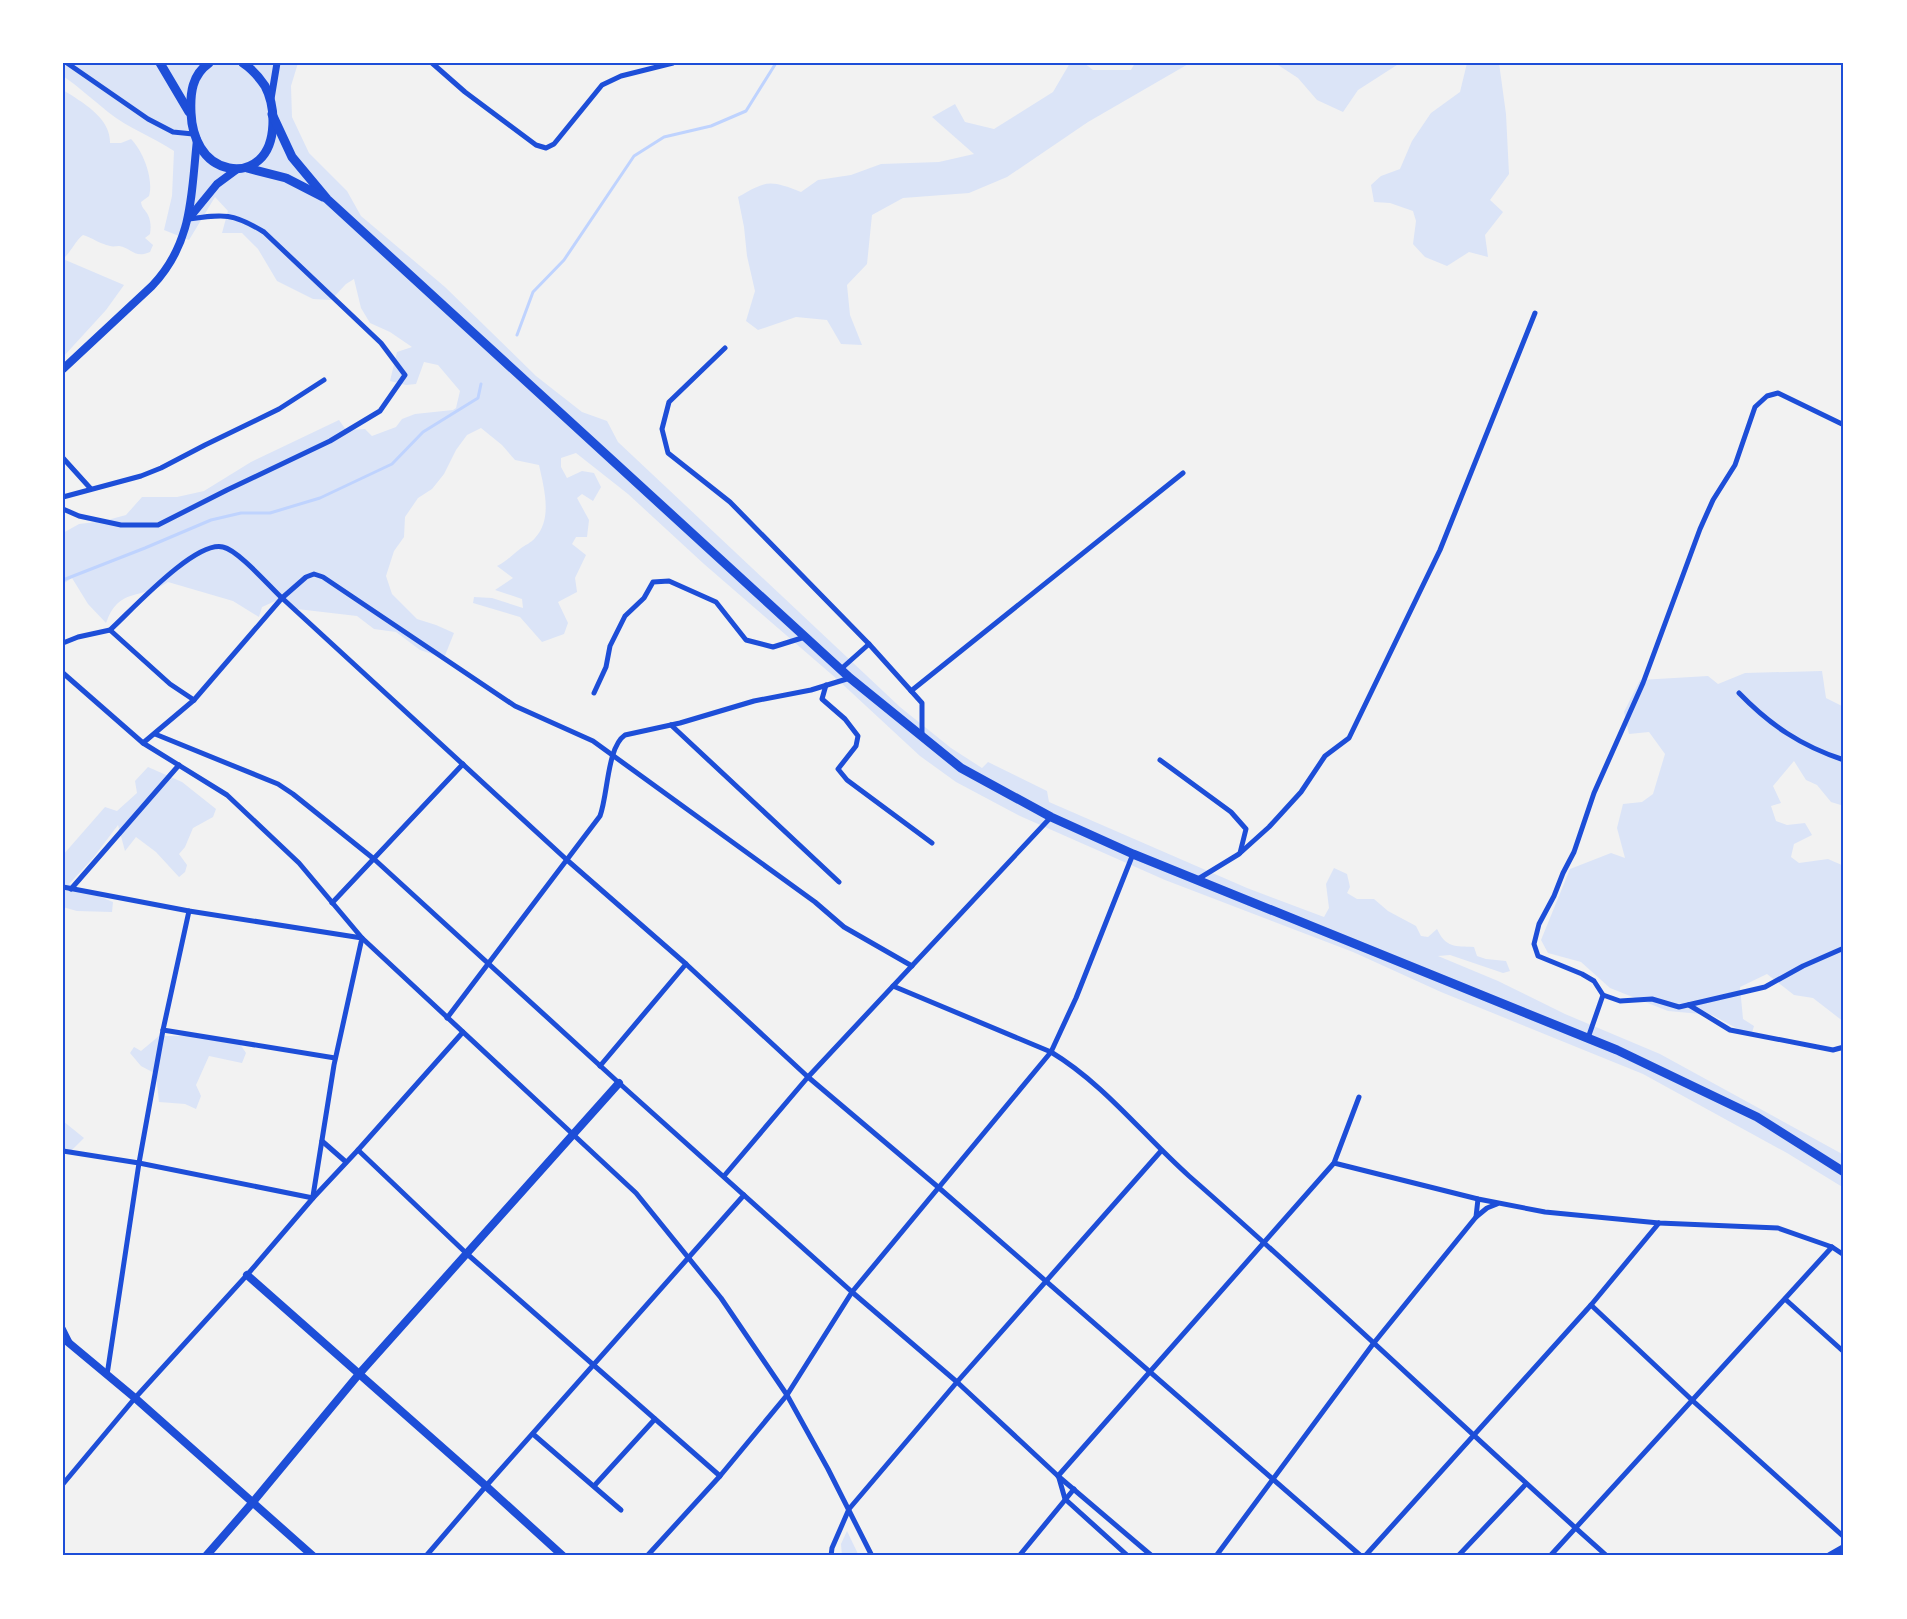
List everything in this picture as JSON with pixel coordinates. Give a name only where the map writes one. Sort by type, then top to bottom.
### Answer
[{"type":"highway","points":[[160,63],[191,114]]},
{"type":"highway","points":[[208,63],[196,76],[190,98],[195,137],[209,161],[217,166],[236,170],[247,168],[259,160],[269,147],[272,114],[271,102],[265,88],[256,74],[243,63]]},
{"type":"highway","points":[[272,114],[292,157],[327,199],[850,678],[961,768],[1051,817],[1133,854],[1588,1038],[1757,1117],[1844,1172]]},
{"type":"highway","points":[[247,168],[286,178],[327,199]]},
{"type":"main road","points":[[63,369],[163,275],[175,256],[189,219],[195,137]]},
{"type":"main road","points":[[189,219],[217,184],[236,170]]},
{"type":"main road","points":[[206,1556],[359,1374],[619,1083]]},
{"type":"main road","points":[[248,1275],[563,1556]]},
{"type":"main road","points":[[63,1338],[135,1398],[314,1556]]},
{"type":"main road","points":[[1830,1556],[1844,1548]]},
{"type":"street","points":[[66,63],[148,119],[173,132],[195,137]]},
{"type":"street","points":[[271,102],[277,63]]},
{"type":"street","points":[[432,63],[465,92],[536,145],[546,148],[554,144],[602,86],[621,76],[673,63]]},
{"type":"street","points":[[63,509],[79,516],[121,525],[158,525],[330,441],[380,411],[405,375],[381,343],[264,232],[243,219],[223,214],[189,219]]},
{"type":"street","points":[[1197,880],[1239,854],[1269,827],[1300,792],[1325,756],[1349,738],[1440,550],[1535,313]]},
{"type":"street","points":[[725,348],[669,402],[662,429],[668,453],[730,502],[869,644],[922,703],[922,737]]},
{"type":"street","points":[[63,497],[141,476],[160,468],[279,409],[324,380]]},
{"type":"street","points":[[1844,425],[1778,393],[1767,396],[1755,407],[1735,465],[1713,500],[1700,529],[1643,683],[1594,793],[1574,852],[1539,924],[1534,944],[1539,956],[1594,981],[1603,995],[1620,1001],[1652,999],[1679,1007],[1765,987],[1803,966],[1844,948]]},
{"type":"street","points":[[63,458],[91,489]]},
{"type":"street","points":[[911,691],[1183,473]]},
{"type":"street","points":[[63,643],[110,630],[184,561],[211,547],[222,546],[233,551],[567,860],[686,964],[808,1077],[1363,1556],[1591,1305],[1659,1223]]},
{"type":"street","points":[[143,743],[194,700],[282,598],[306,577],[314,574],[323,577],[515,706],[593,741],[815,902],[844,927],[912,966]]},
{"type":"street","points":[[594,693],[606,667],[610,646],[625,616],[644,598],[653,582],[669,581],[716,602],[746,640],[772,648],[806,637]]},
{"type":"street","points":[[110,630],[170,684],[194,700]]},
{"type":"street","points":[[841,669],[869,644]]},
{"type":"street","points":[[63,673],[143,743],[227,795],[299,863],[362,938],[636,1194],[721,1298],[787,1395],[872,1556]]},
{"type":"street","points":[[447,1018],[600,816],[619,739],[625,735],[850,678]]},
{"type":"street","points":[[826,685],[822,699],[845,719],[858,736],[856,746],[838,769],[847,780],[932,843]]},
{"type":"street","points":[[1739,693],[1763,717],[1794,738],[1844,760]]},
{"type":"street","points":[[671,724],[839,882]]},
{"type":"street","points":[[154,734],[278,784],[374,859],[852,1292],[957,1382],[1058,1476],[1152,1556]]},
{"type":"street","points":[[1160,760],[1231,812],[1246,829],[1239,854]]},
{"type":"street","points":[[332,903],[463,764]]},
{"type":"street","points":[[71,889],[179,765]]},
{"type":"street","points":[[724,1176],[808,1077],[1051,817]]},
{"type":"street","points":[[647,1556],[720,1476],[787,1395],[852,1292],[1051,1052],[1076,998],[1133,854]]},
{"type":"street","points":[[63,886],[189,911],[362,938]]},
{"type":"street","points":[[107,1375],[139,1163],[163,1030],[189,911]]},
{"type":"street","points":[[313,1198],[336,1058],[362,938]]},
{"type":"street","points":[[600,1066],[686,964]]},
{"type":"street","points":[[892,986],[1051,1052],[1094,1082],[1161,1151],[1265,1242],[1473,1436],[1607,1556]]},
{"type":"street","points":[[1588,1038],[1603,995]]},
{"type":"street","points":[[1689,1005],[1730,1030],[1833,1050],[1844,1047]]},
{"type":"street","points":[[163,1030],[336,1058]]},
{"type":"street","points":[[63,1484],[135,1398],[248,1275],[313,1198],[463,1032]]},
{"type":"street","points":[[1058,1476],[1334,1163],[1359,1097]]},
{"type":"street","points":[[322,1141],[346,1162]]},
{"type":"street","points":[[358,1150],[466,1253],[720,1476]]},
{"type":"street","points":[[63,1151],[139,1163],[313,1198]]},
{"type":"street","points":[[831,1556],[832,1548],[849,1509],[957,1382],[1161,1151]]},
{"type":"street","points":[[1334,1163],[1478,1199],[1545,1212],[1659,1223],[1778,1227],[1832,1247],[1844,1255]]},
{"type":"street","points":[[426,1556],[486,1485],[744,1195]]},
{"type":"street","points":[[1476,1217],[1478,1199]]},
{"type":"street","points":[[1216,1556],[1373,1344],[1476,1217],[1487,1208],[1499,1203]]},
{"type":"street","points":[[1550,1556],[1832,1247]]},
{"type":"street","points":[[1785,1299],[1844,1352]]},
{"type":"street","points":[[1591,1305],[1693,1401],[1844,1537]]},
{"type":"street","points":[[63,1328],[72,1346]]},
{"type":"street","points":[[594,1486],[655,1419]]},
{"type":"street","points":[[533,1434],[621,1510]]},
{"type":"street","points":[[1058,1476],[1065,1499],[1128,1556]]},
{"type":"street","points":[[1458,1556],[1526,1484]]},
{"type":"street","points":[[1019,1556],[1074,1489]]},
{"type":"shaded area","points":[[63,63],[298,63],[291,86],[292,117],[309,153],[347,191],[361,216],[445,287],[536,376],[582,412],[607,421],[618,442],[900,707],[951,748],[982,768],[988,762],[1047,791],[1049,802],[1247,888],[1324,917],[1329,908],[1326,884],[1334,868],[1347,874],[1350,887],[1347,893],[1357,899],[1374,899],[1388,911],[1416,926],[1421,936],[1428,937],[1437,929],[1444,940],[1452,945],[1474,947],[1477,956],[1506,961],[1510,971],[1503,973],[1450,955],[1438,956],[1660,1054],[1844,1155],[1844,1188],[1787,1153],[1643,1074],[1441,992],[1353,952],[1165,880],[1020,816],[956,782],[920,756],[838,680],[704,564],[628,494],[576,453],[561,458],[561,467],[567,478],[582,471],[594,473],[601,487],[593,501],[582,494],[577,498],[589,520],[587,537],[576,537],[572,544],[586,555],[575,578],[577,592],[558,602],[568,623],[564,634],[542,642],[520,617],[473,603],[474,597],[492,598],[523,608],[522,599],[495,590],[513,578],[497,566],[535,538],[544,522],[546,503],[539,465],[515,460],[502,445],[481,428],[467,435],[456,450],[444,474],[432,489],[418,498],[405,517],[404,537],[394,551],[386,576],[392,594],[417,619],[454,633],[444,658],[420,650],[396,632],[374,629],[357,616],[297,609],[282,598],[262,607],[259,617],[233,601],[168,582],[124,599],[111,611],[106,623],[88,604],[72,578],[63,584],[63,533],[79,524],[126,515],[142,497],[177,497],[204,491],[251,462],[339,420],[346,430],[365,429],[372,436],[396,427],[402,419],[415,414],[453,410],[456,408],[460,391],[438,365],[424,362],[416,384],[406,385],[390,381],[397,352],[412,347],[390,332],[370,323],[361,308],[354,279],[331,300],[313,299],[277,281],[258,249],[242,233],[222,233],[228,211],[215,197],[189,240],[164,230],[172,196],[174,151],[108,112],[63,76]]},
{"type":"shaded area","points":[[1070,63],[1084,63],[1093,70],[1131,70],[1135,63],[1190,63],[1088,122],[1007,177],[969,193],[903,198],[872,215],[867,264],[847,285],[850,315],[862,345],[841,344],[827,320],[796,317],[758,330],[746,321],[755,291],[738,197],[763,185],[782,185],[801,192],[818,180],[851,175],[881,164],[939,162],[974,154],[932,117],[955,104],[965,122],[994,129],[1053,92]]},
{"type":"shaded area","points":[[1275,63],[1400,63],[1358,90],[1343,112],[1317,100],[1298,78]]},
{"type":"shaded area","points":[[1467,63],[1499,63],[1506,114],[1509,174],[1490,200],[1503,212],[1485,235],[1488,257],[1469,252],[1447,266],[1425,257],[1413,244],[1416,221],[1413,211],[1390,203],[1374,202],[1371,185],[1381,176],[1400,169],[1412,141],[1431,113],[1460,92]]},
{"type":"shaded area","points":[[63,90],[101,118],[109,134],[110,143],[121,143],[131,139],[140,151],[150,182],[149,196],[141,202],[151,227],[150,234],[145,238],[153,245],[150,252],[137,254],[123,247],[106,245],[83,235],[63,259]]},
{"type":"shaded area","points":[[63,259],[124,285],[106,310],[63,357]]},
{"type":"shaded area","points":[[1822,671],[1826,698],[1844,707],[1844,723],[1841,726],[1844,730],[1844,806],[1831,802],[1817,785],[1806,780],[1794,761],[1773,786],[1781,803],[1771,806],[1776,821],[1787,825],[1805,823],[1812,835],[1794,844],[1791,857],[1799,863],[1828,859],[1844,866],[1844,1022],[1813,998],[1794,995],[1767,974],[1740,987],[1743,1019],[1754,1026],[1751,1036],[1712,1015],[1668,1011],[1610,988],[1581,962],[1548,953],[1541,940],[1570,869],[1611,853],[1625,858],[1617,828],[1623,804],[1642,802],[1653,794],[1665,754],[1649,732],[1629,734],[1624,712],[1640,680],[1708,676],[1718,684],[1745,673]]},
{"type":"shaded area","points":[[148,767],[182,782],[216,809],[213,817],[193,828],[185,847],[179,854],[187,865],[185,872],[179,877],[156,852],[136,837],[125,851],[118,825],[93,858],[69,884],[113,902],[112,912],[77,911],[63,907],[63,855],[105,807],[117,811],[137,793],[135,781]]},
{"type":"shaded area","points":[[159,1036],[210,1036],[222,1042],[240,1044],[246,1053],[242,1063],[209,1056],[196,1085],[201,1096],[196,1109],[185,1104],[159,1102],[156,1074],[141,1066],[130,1053],[134,1047],[141,1051]]},
{"type":"shaded area","points":[[63,1121],[84,1138],[71,1151],[63,1150]]},
{"type":"shaded area","points":[[847,1531],[859,1556],[842,1556],[841,1544]]},
{"type":"waterway","points":[[517,335],[533,292],[564,260],[634,156],[664,137],[711,126],[746,111],[776,63]]},
{"type":"waterway","points":[[63,580],[211,520],[241,513],[270,513],[320,498],[392,464],[423,432],[478,398],[481,384]]}]
